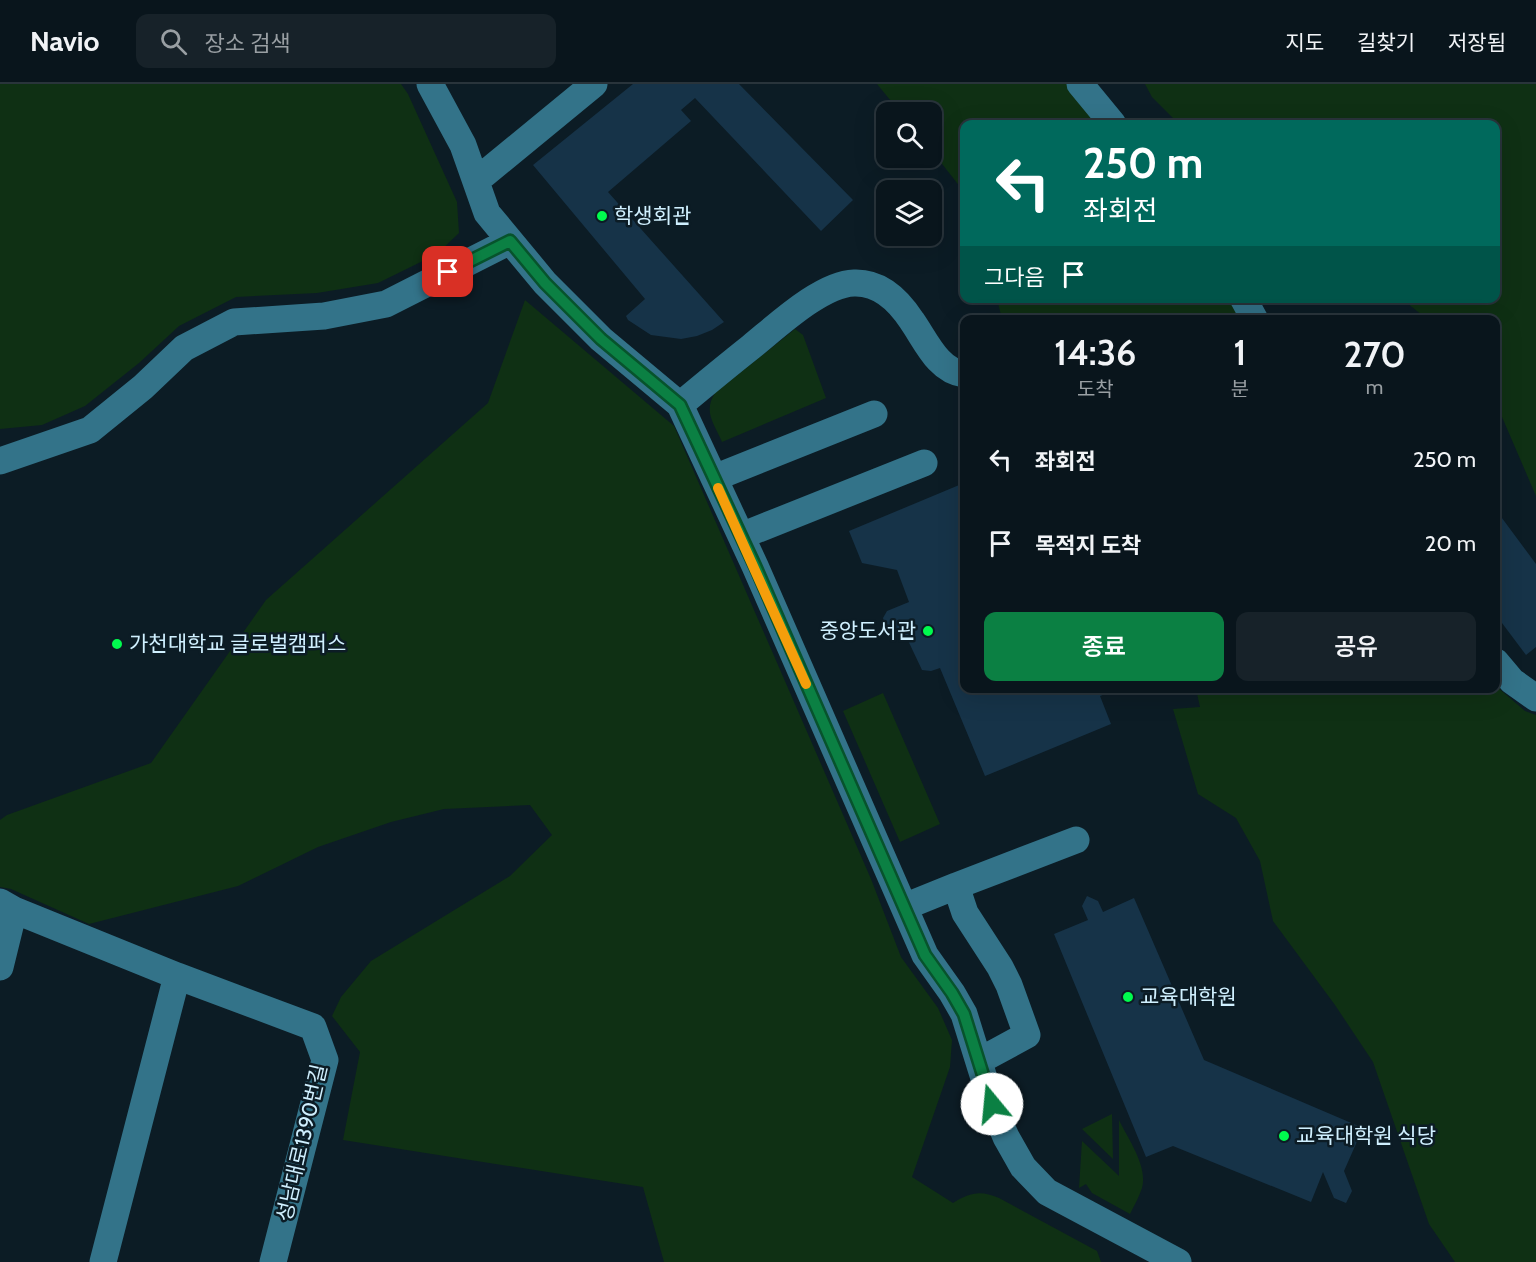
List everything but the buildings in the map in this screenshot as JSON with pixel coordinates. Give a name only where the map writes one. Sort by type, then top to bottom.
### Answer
[{"type":"street","points":[[430,84],[463,145],[487,213],[545,283],[601,339],[680,405],[741,536],[925,955],[964,1014],[992,1104],[1006,1137],[1023,1167],[1047,1192],[1178,1262]]},
{"type":"street","points":[[476,182],[594,84]]},
{"type":"street","points":[[1080,84],[1110,120]]},
{"type":"street","points":[[0,461],[90,430],[143,387],[184,348],[234,322],[324,316],[386,304],[510,241]]},
{"type":"street","points":[[680,405],[801,306],[835,287],[853,283],[871,285],[888,294],[905,311],[944,368],[960,374]]},
{"type":"street","points":[[714,478],[874,414]]},
{"type":"street","points":[[741,536],[924,463]]},
{"type":"street","points":[[1500,667],[1512,681],[1536,698]]},
{"type":"street","points":[[904,907],[1076,840]]},
{"type":"street","points":[[956,886],[965,914],[1000,967],[1009,985],[1027,1035],[978,1061]]},
{"type":"street","points":[[0,967],[7,906]]},
{"type":"street","name":"성남대로1390번길","points":[[7,906],[177,976],[313,1027],[325,1060],[273,1262]]},
{"type":"street","points":[[103,1262],[177,976]]},
{"type":"street","points":[[1129,1235],[1135,1250],[1134,1262]]},
{"type":"green space","points":[[0,84],[401,84],[408,94],[457,202],[459,233],[437,254],[378,283],[317,293],[236,297],[179,326],[139,363],[85,406],[42,425],[0,429]]},
{"type":"green space","points":[[877,84],[1077,84],[1105,120],[960,120],[960,187],[942,164],[942,102],[892,102]]},
{"type":"green space","points":[[1145,84],[1536,84],[1536,496],[1500,412],[1500,315],[1422,315],[1407,303],[1500,303],[1500,120],[1175,120],[1152,97]]},
{"type":"green space","points":[[525,300],[674,426],[871,879],[901,957],[938,1008],[952,1040],[950,1067],[912,1177],[953,1203],[976,1193],[999,1198],[1097,1251],[1101,1262],[664,1262],[643,1187],[343,1140],[360,1052],[332,1016],[341,997],[371,961],[510,876],[552,835],[530,805],[444,809],[391,822],[318,847],[238,886],[89,924],[11,889],[0,887],[0,820],[7,815],[151,763],[266,600],[488,403]]},
{"type":"green space","points":[[998,303],[1238,303],[1246,315],[1001,315]]},
{"type":"green space","points":[[795,329],[803,335],[826,398],[722,442],[710,412],[715,393]]},
{"type":"green space","points":[[1500,689],[1525,711],[1536,715],[1536,1262],[1455,1262],[1429,1224],[1373,1062],[1335,1005],[1273,921],[1260,861],[1236,818],[1198,794],[1173,709],[1200,707],[1197,693],[1500,693]]},
{"type":"green space","points":[[883,693],[940,824],[900,842],[843,711]]},
{"type":"green space","points":[[1112,1114],[1113,1159],[1082,1129]]},
{"type":"green space","points":[[1119,1120],[1136,1153],[1142,1171],[1142,1188],[1130,1214],[1092,1193],[1086,1184],[1079,1188],[1082,1141],[1119,1176]]},
{"type":"slow traffic","points":[[718,488],[755,566],[806,684]]},
{"type":"place","name":"학생회관","points":[[602,216]]},
{"type":"place","name":"중앙도서관","points":[[928,631]]},
{"type":"place","name":"가천대학교 글로벌캠퍼스","points":[[117,644]]},
{"type":"place","name":"교육대학원","points":[[1128,997]]},
{"type":"place","name":"교육대학원 식당","points":[[1284,1136]]},
{"type":"route","points":[[448,272],[510,241],[545,283],[601,339],[680,405],[755,566],[925,955],[964,1014],[992,1104]]}]
